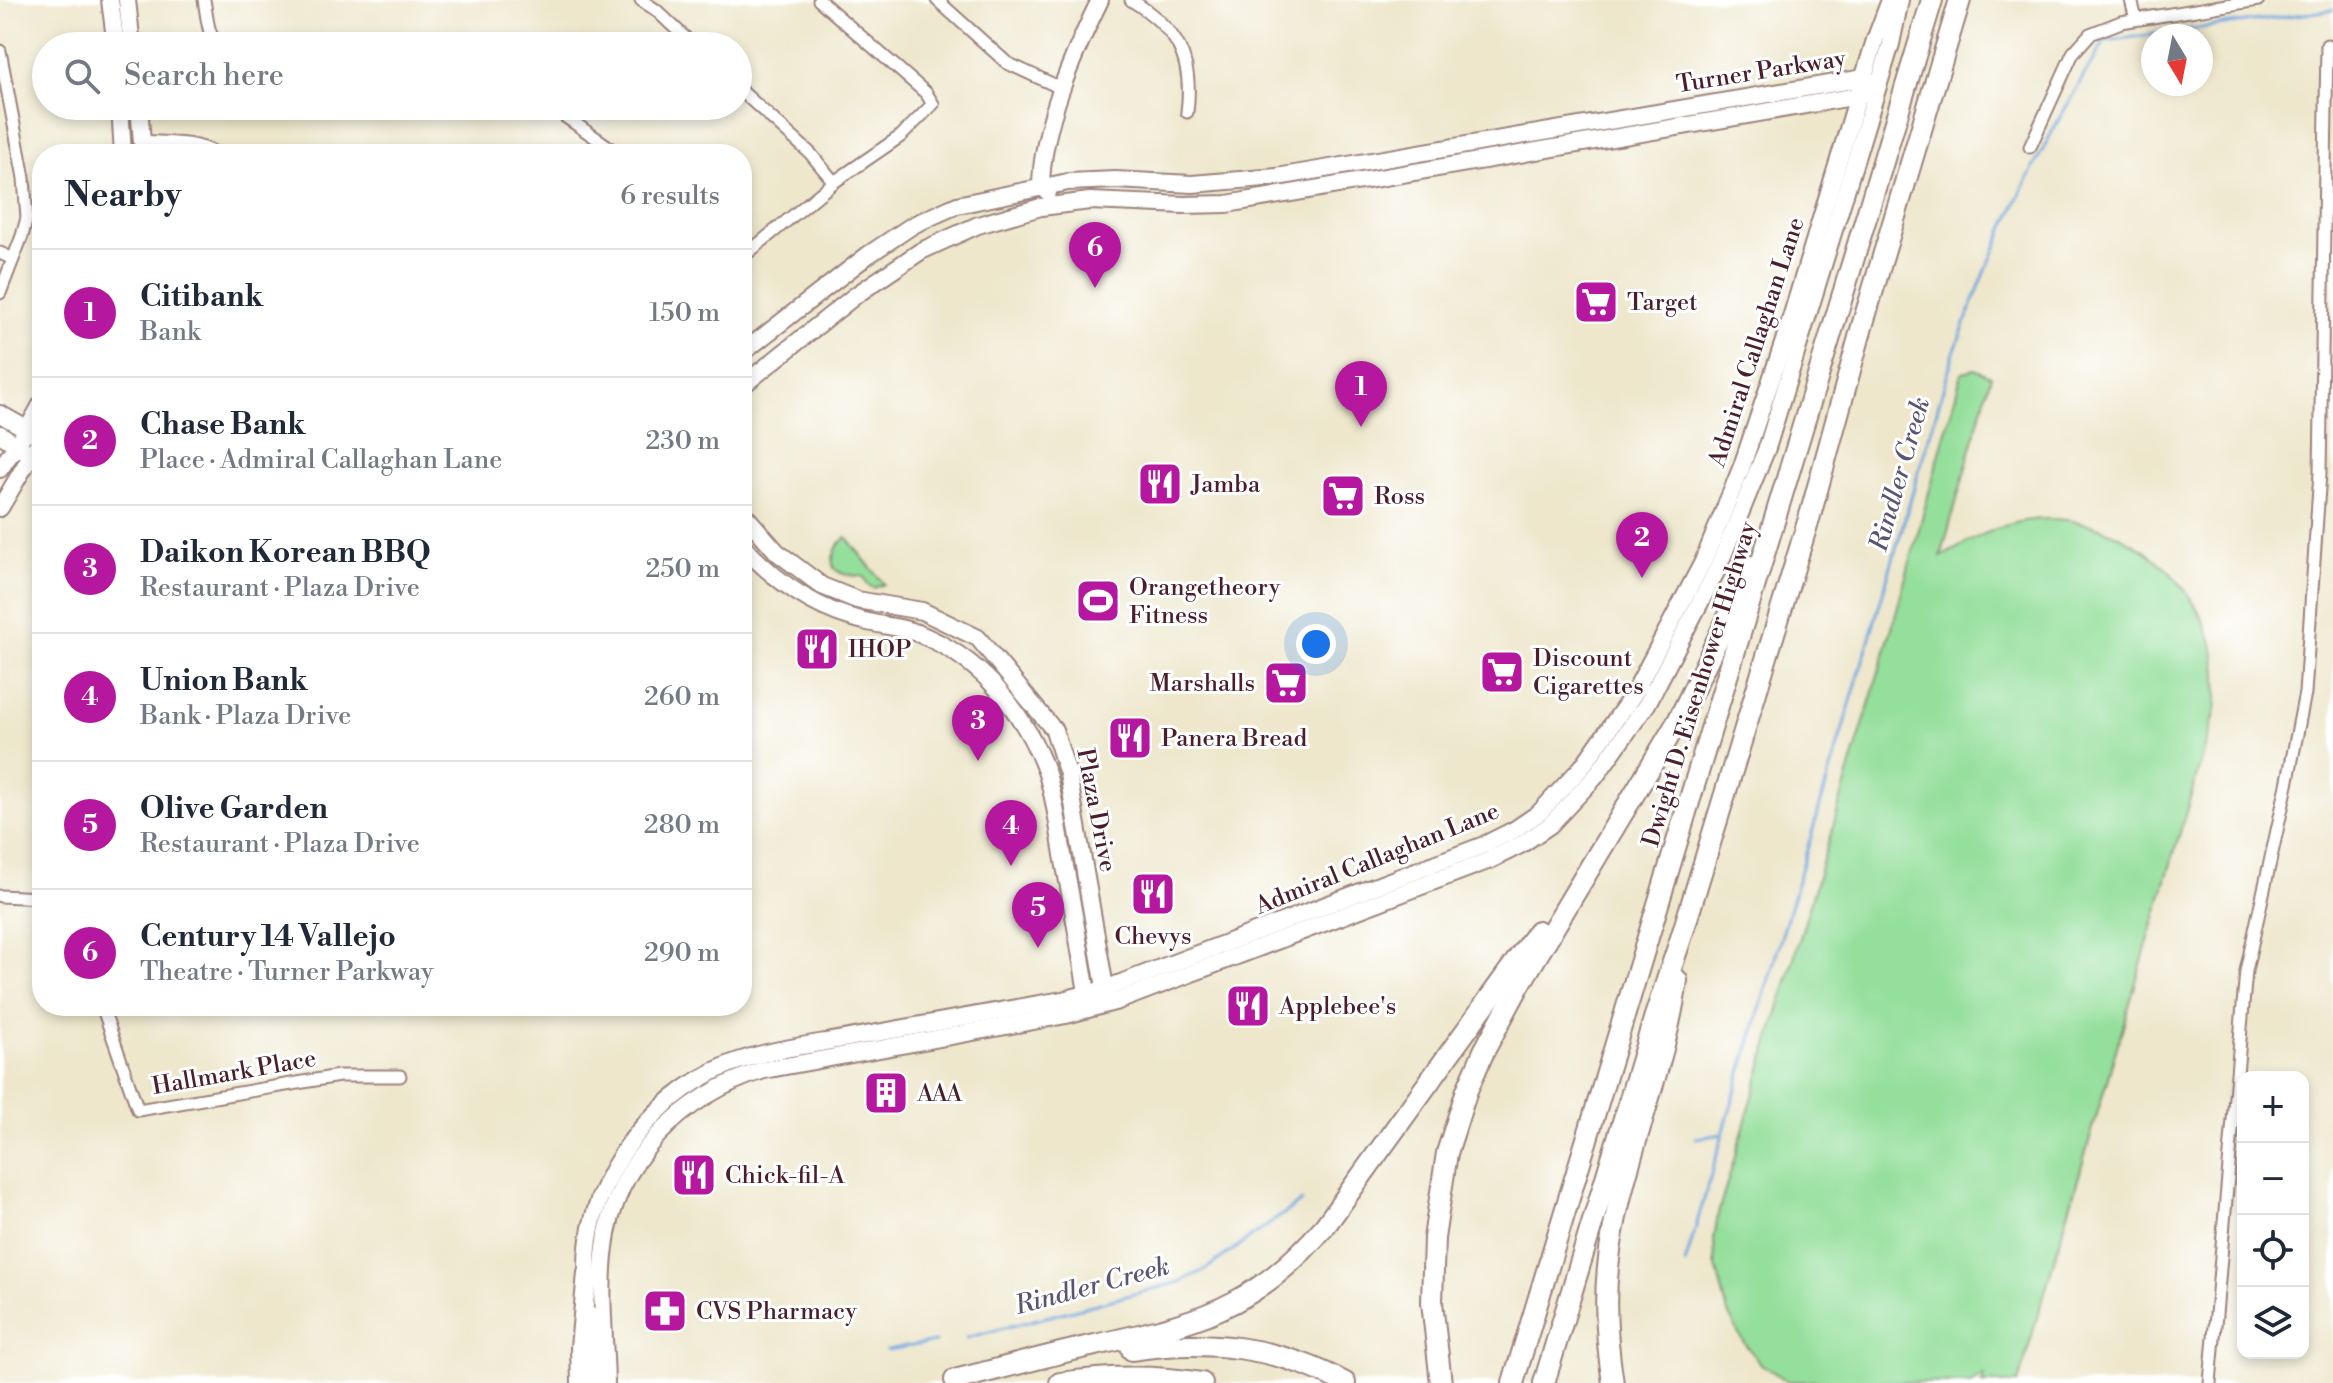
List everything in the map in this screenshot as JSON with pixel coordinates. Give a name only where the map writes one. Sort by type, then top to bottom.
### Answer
[{"type":"highway","name":"Dwight D. Eisenhower Highway","points":[[1513,1383],[1932,0]]},
{"type":"highway","points":[[1544,1383],[1811,512],[1863,323],[1960,0]]},
{"type":"highway","points":[[1441,1383],[1434,1325],[1434,1238],[1443,1174],[1475,1069],[1499,1022],[1678,721],[1746,575],[1769,543]]},
{"type":"highway","points":[[945,1381],[1184,1325],[1243,1299],[1282,1272],[1330,1220],[1610,834]]},
{"type":"highway","points":[[1613,1383],[1606,1306],[1610,1250],[1669,1025],[1682,935]]},
{"type":"highway","points":[[945,1381],[1142,1348],[1186,1345],[1230,1346],[1271,1353],[1312,1367],[1345,1383]]},
{"type":"highway","points":[[1060,1383],[1120,1377],[1202,1383]]},
{"type":"main road","points":[[110,0],[114,32]]},
{"type":"main road","points":[[127,0],[130,32]]},
{"type":"main road","points":[[1090,201],[1077,193],[1054,196],[1041,186],[1043,150],[1063,89],[1100,0]]},
{"type":"main road","name":"Admiral Callaghan Lane","points":[[606,1383],[603,1266],[610,1221],[626,1180],[661,1131],[684,1110],[722,1086],[764,1070],[1106,997],[1498,856],[1550,825],[1583,791],[1652,695],[1727,550],[1767,448],[1871,82],[1890,0]]},
{"type":"main road","name":"Admiral Callaghan Lane","points":[[1871,82],[1900,0]]},
{"type":"main road","name":"Turner Parkway","points":[[752,378],[856,295],[921,251],[1011,214],[1090,201],[1227,204],[1858,96],[1871,82]]},
{"type":"main road","name":"Turner Parkway","points":[[752,345],[856,264],[913,225],[957,205],[1041,186],[1115,180],[1192,184],[1277,177],[1871,82]]},
{"type":"main road","name":"Admiral Callaghan Lane","points":[[1106,997],[1491,842],[1539,813],[1571,781],[1633,695],[1716,533],[1749,449],[1780,356],[1858,96]]},
{"type":"main road","points":[[121,120],[122,144]]},
{"type":"main road","points":[[140,120],[142,144]]},
{"type":"main road","points":[[0,414],[32,432]]},
{"type":"main road","points":[[0,434],[32,455]]},
{"type":"main road","points":[[0,469],[16,445],[32,437]]},
{"type":"main road","points":[[0,508],[32,464]]},
{"type":"main road","name":"Plaza Drive","points":[[752,523],[777,552],[822,586],[857,600],[922,611],[978,638],[1054,730],[1068,774],[1106,997]]},
{"type":"main road","name":"Plaza Drive","points":[[752,556],[823,608],[865,622],[915,632],[954,649],[975,665],[1005,697],[1031,737],[1047,773],[1088,1002]]},
{"type":"main road","name":"Admiral Callaghan Lane","points":[[592,1383],[587,1273],[594,1217],[620,1159],[649,1120],[674,1097],[700,1079],[760,1055],[1088,1002]]},
{"type":"main road","points":[[581,1383],[580,1347],[587,1273]]},
{"type":"street","points":[[204,0],[211,32]]},
{"type":"street","points":[[641,0],[679,32]]},
{"type":"street","points":[[752,249],[834,182],[901,136],[933,104],[926,93],[819,0]]},
{"type":"street","points":[[937,0],[1007,63],[1063,89]]},
{"type":"street","points":[[1131,0],[1152,13],[1175,38],[1186,65],[1189,91],[1187,112]]},
{"type":"street","points":[[2131,0],[2136,19]]},
{"type":"street","points":[[2030,147],[2077,45],[2099,29],[2136,19],[2258,0]]},
{"type":"street","points":[[2210,1383],[2246,971],[2305,693],[2320,473],[2327,45]]},
{"type":"street","points":[[0,51],[27,200],[27,218],[0,293]]},
{"type":"street","points":[[752,101],[810,153],[834,182]]},
{"type":"street","points":[[570,120],[605,144]]},
{"type":"street","points":[[0,253],[13,259]]},
{"type":"street","points":[[0,896],[32,898]]},
{"type":"street","name":"Hallmark Place","points":[[106,1016],[138,1110],[339,1076],[400,1076]]},
{"type":"green space","points":[[1974,369],[1991,376],[1941,557],[1991,531],[2024,521],[2056,519],[2088,524],[2118,535],[2145,551],[2170,572],[2190,597],[2205,625],[2215,656],[2216,710],[2018,1383],[1982,1383],[1984,1375],[1971,1383],[1787,1381],[1760,1363],[1742,1340],[1728,1313],[1715,1262],[1714,1239],[1718,1214],[1893,624],[1962,372]]},
{"type":"green space","points":[[846,537],[884,584],[874,588],[868,585],[864,577],[844,574],[834,567],[835,551]]},
{"type":"waterway","name":"Rindler Creek","points":[[1696,1138],[1723,1134],[1953,356],[1984,274],[2020,194],[2061,116],[2105,41],[2333,10]]},
{"type":"waterway","points":[[1685,1264],[1723,1134]]},
{"type":"waterway","name":"Rindler Creek","points":[[966,1338],[1180,1282],[1203,1271],[1302,1201]]},
{"type":"waterway","name":"Rindler Creek","points":[[887,1350],[935,1342]]},
{"type":"place","name":"Century 14 Vallejo","points":[[1095,288]]},
{"type":"place","name":"Target","points":[[1596,302]]},
{"type":"place","name":"Citibank","points":[[1361,427]]},
{"type":"place","name":"Jamba","points":[[1160,484]]},
{"type":"place","name":"Ross","points":[[1343,496]]},
{"type":"place","name":"Chase Bank","points":[[1642,578]]},
{"type":"place","name":"Orangetheory Fitness","points":[[1098,601]]},
{"type":"place","name":"IHOP","points":[[817,649]]},
{"type":"place","name":"Discount Cigarettes","points":[[1502,672]]},
{"type":"place","name":"Marshalls","points":[[1286,683]]},
{"type":"place","name":"Panera Bread","points":[[1130,738]]},
{"type":"place","name":"Daikon Korean BBQ","points":[[978,761]]},
{"type":"place","name":"Union Bank","points":[[1011,866]]},
{"type":"place","name":"Chevys","points":[[1153,894]]},
{"type":"place","name":"Olive Garden","points":[[1038,948]]},
{"type":"place","name":"Applebee's","points":[[1248,1006]]},
{"type":"place","name":"AAA","points":[[886,1093]]},
{"type":"place","name":"Chick-fil-A","points":[[694,1175]]},
{"type":"place","name":"CVS Pharmacy","points":[[665,1311]]}]
